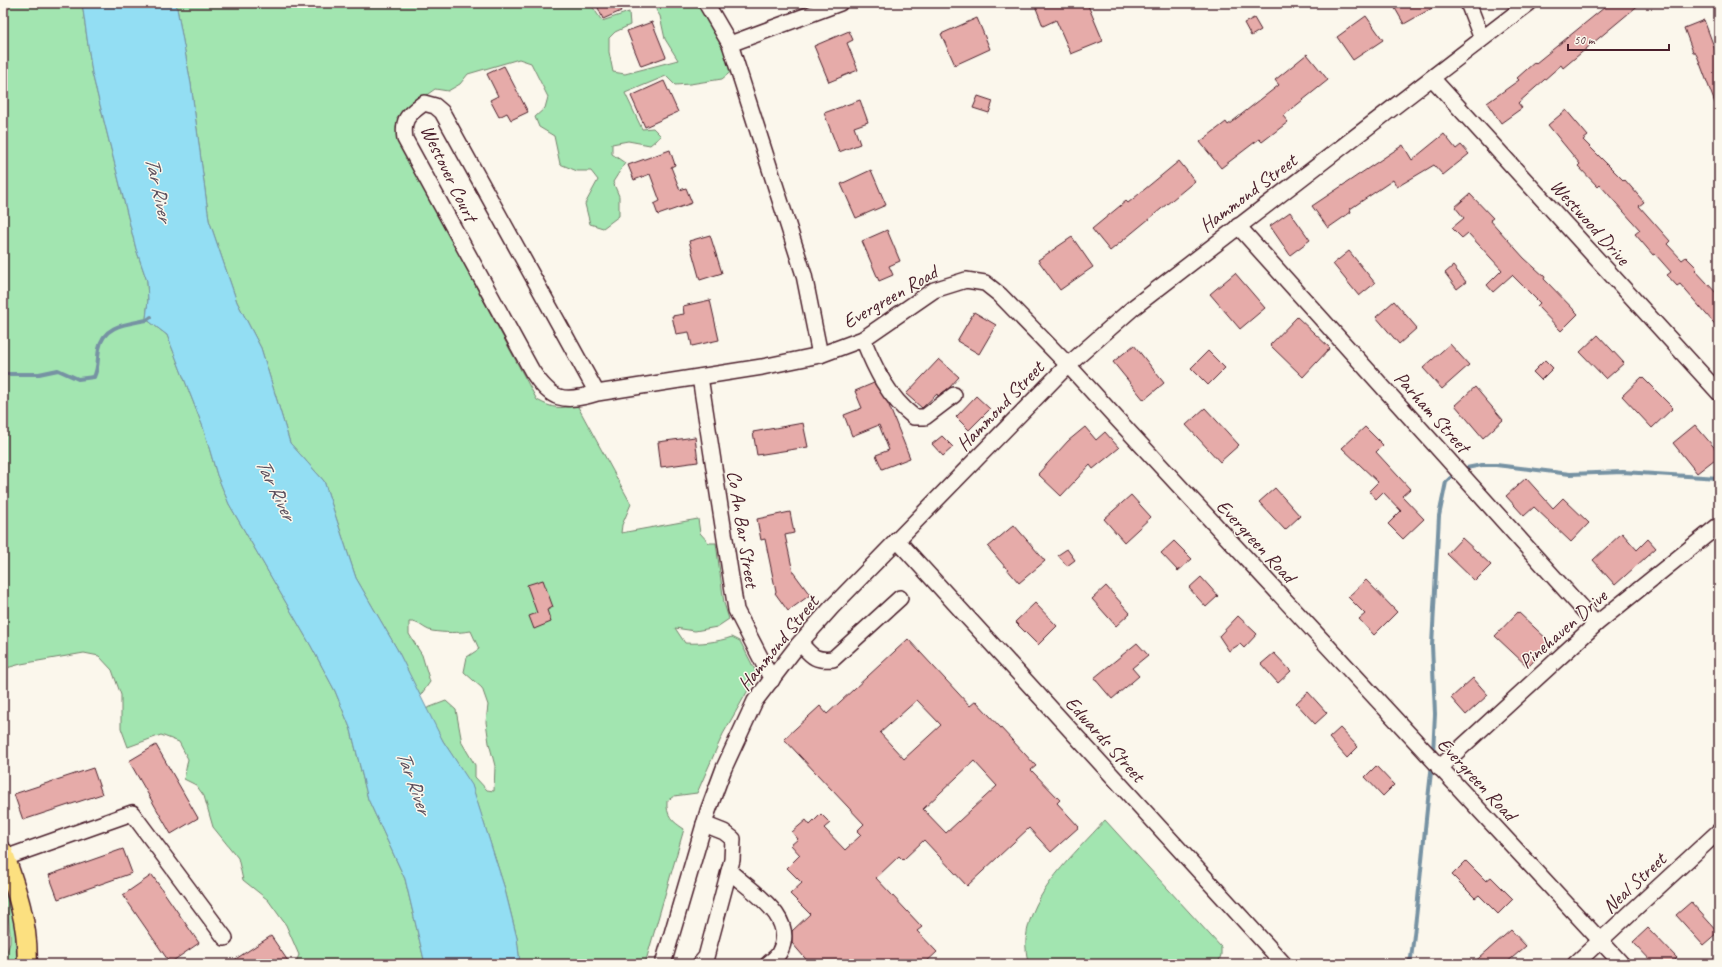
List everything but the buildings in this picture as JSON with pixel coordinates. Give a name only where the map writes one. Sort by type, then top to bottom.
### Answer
[{"type":"main road","points":[[4,855],[22,909],[27,934],[27,964]]},
{"type":"street","name":"Evergreen Road","points":[[706,3],[730,44],[804,275],[820,355]]},
{"type":"street","points":[[730,44],[840,3]]},
{"type":"street","points":[[1468,3],[1482,39]]},
{"type":"street","name":"Hammond Street","points":[[663,964],[704,824],[724,768],[755,701],[800,643],[897,540],[1068,365],[1134,306],[1529,3]]},
{"type":"street","name":"Westwood Drive","points":[[1432,78],[1719,393]]},
{"type":"street","name":"Westover Court","points":[[424,104],[435,106],[442,112],[597,393],[575,399],[561,398],[550,392],[532,371],[405,139],[405,120],[409,114],[424,104]]},
{"type":"street","name":"Parham Street","points":[[1238,226],[1596,624]]},
{"type":"street","name":"Evergreen Road","points":[[597,393],[700,377],[820,355],[863,339],[934,290],[966,280],[985,284],[1000,295],[1068,365],[1439,768],[1622,964]]},
{"type":"street","points":[[863,339],[876,372],[902,408],[914,417],[925,416],[954,395]]},
{"type":"street","name":"Co An Bar Street","points":[[700,377],[736,610],[772,680]]},
{"type":"street","name":"Pinehaven Drive","points":[[1439,768],[1596,624],[1719,526]]},
{"type":"street","name":"Edwards Street","points":[[897,540],[1284,964]]},
{"type":"street","points":[[800,643],[814,658],[821,660],[833,659],[900,598]]},
{"type":"street","points":[[4,855],[132,813],[225,938]]},
{"type":"street","points":[[700,964],[706,957],[732,860],[733,839],[724,832],[704,824]]},
{"type":"street","name":"Neal Street","points":[[1575,964],[1719,831]]},
{"type":"street","points":[[729,871],[776,911],[785,932],[779,954],[768,964]]},
{"type":"green space","points":[[3,3],[82,3],[92,73],[136,249],[147,281],[148,300],[146,319],[167,335],[203,427],[217,475],[229,504],[311,646],[335,691],[351,730],[368,799],[405,879],[425,964],[295,964],[299,955],[286,925],[268,900],[243,880],[238,858],[213,827],[204,796],[196,785],[184,779],[188,759],[179,742],[161,735],[128,747],[121,728],[121,695],[112,670],[99,656],[84,653],[21,664],[3,669]]},
{"type":"green space","points":[[176,3],[590,3],[602,21],[629,12],[630,25],[615,32],[609,38],[609,52],[613,72],[625,74],[678,60],[665,39],[660,16],[656,10],[660,3],[698,3],[709,18],[718,35],[733,70],[722,79],[675,85],[666,76],[625,93],[642,129],[653,128],[661,136],[650,145],[628,141],[612,144],[612,154],[625,163],[613,182],[619,196],[619,216],[603,228],[590,224],[585,204],[598,180],[591,171],[577,171],[560,164],[554,136],[539,127],[535,117],[545,108],[548,97],[531,63],[519,59],[468,74],[460,84],[448,91],[435,89],[397,117],[403,145],[465,266],[537,400],[557,407],[577,405],[631,504],[622,525],[621,533],[698,519],[700,533],[709,543],[716,543],[724,603],[729,619],[717,627],[695,631],[675,628],[685,643],[709,642],[732,637],[740,641],[756,672],[755,678],[723,734],[697,793],[674,796],[667,801],[668,811],[671,818],[684,829],[645,964],[520,964],[517,938],[504,886],[472,786],[443,741],[425,709],[446,701],[456,710],[462,743],[475,765],[475,777],[487,790],[494,791],[495,766],[489,743],[486,722],[488,705],[482,688],[464,672],[467,657],[479,649],[471,631],[432,631],[416,623],[409,622],[409,634],[422,655],[430,682],[420,696],[397,649],[356,578],[324,481],[290,443],[261,348],[237,302],[209,220],[191,84]]},
{"type":"green space","points":[[1105,820],[1221,947],[1221,955],[1218,964],[1028,964],[1026,939],[1036,905],[1045,889],[1068,860]]},
{"type":"green space","points":[[3,884],[15,926],[17,964],[3,964],[10,943],[10,934],[8,915],[3,900]]},
{"type":"water","name":"Tar River","points":[[82,3],[176,3],[191,84],[209,220],[237,302],[261,348],[290,443],[324,481],[356,578],[397,649],[443,741],[472,785],[504,886],[517,938],[520,964],[425,964],[405,879],[368,799],[351,730],[335,691],[311,646],[229,504],[217,475],[203,427],[167,335],[146,319],[148,300],[147,281],[136,249],[92,73]]},
{"type":"waterway","points":[[3,374],[39,374],[58,370],[78,379],[94,377],[101,341],[105,335],[117,327],[147,320],[151,317]]},
{"type":"waterway","points":[[1461,469],[1482,465],[1496,465],[1570,474],[1623,472],[1719,478]]},
{"type":"waterway","points":[[1433,753],[1435,714],[1432,645],[1439,516],[1446,482],[1456,473]]},
{"type":"waterway","points":[[1407,964],[1411,958],[1432,764]]}]
